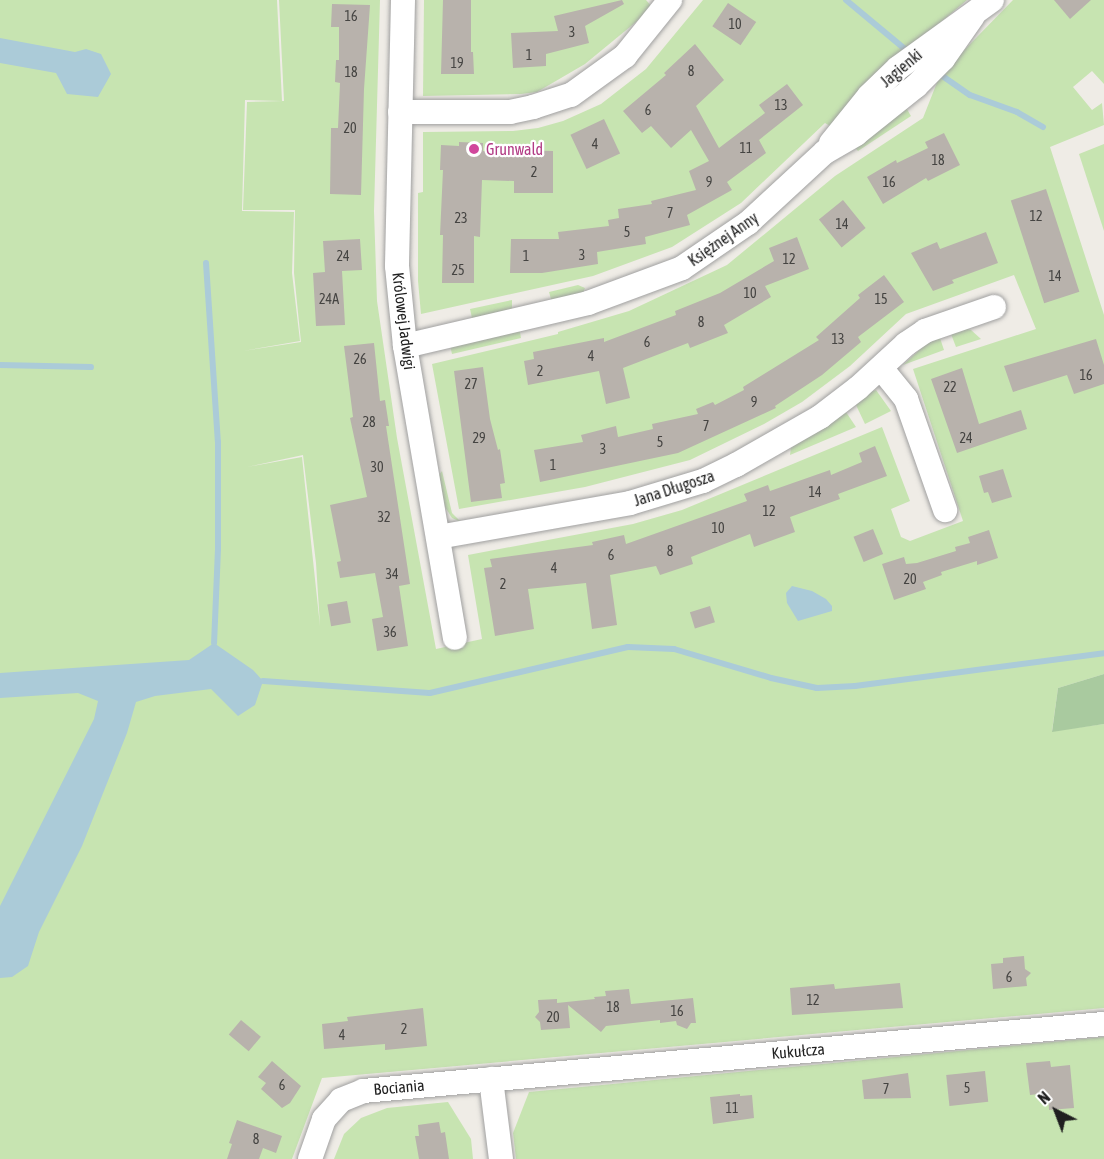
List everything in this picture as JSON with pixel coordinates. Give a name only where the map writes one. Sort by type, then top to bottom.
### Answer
[{"type":"street","name":"Królowej Jadwigi","points":[[403,0],[397,266],[405,346],[455,638]]},
{"type":"street","points":[[400,112],[510,112],[555,101],[589,85],[625,56],[670,0]]},
{"type":"street","name":"Jagienki","points":[[825,152],[845,122],[898,68],[951,29],[973,16],[992,0]]},
{"type":"street","name":"Księżnej Anny","points":[[405,346],[588,303],[682,268],[748,224],[825,152]]},
{"type":"street","name":"Jana Długosza","points":[[438,537],[630,503],[703,481],[811,423],[881,368],[906,344],[925,331],[994,307]]},
{"type":"street","points":[[881,368],[906,399],[945,510]]},
{"type":"street","name":"Kukułcza","points":[[491,1079],[1104,1024]]},
{"type":"street","points":[[491,1079],[501,1159]]},
{"type":"street","name":"Bociania","points":[[310,1159],[324,1119],[341,1100],[363,1090],[491,1079]]},
{"type":"green space","points":[[0,0],[277,0],[282,101],[245,100],[242,211],[294,212],[292,273],[300,341],[243,351],[301,342],[294,273],[295,210],[243,210],[247,102],[284,101],[279,0],[380,0],[374,211],[377,301],[397,438],[436,649],[482,639],[468,555],[633,524],[682,510],[882,427],[910,501],[891,509],[901,537],[910,541],[963,521],[913,369],[1036,329],[1014,275],[906,314],[850,366],[802,402],[764,424],[690,460],[585,487],[459,509],[432,364],[558,334],[558,332],[629,311],[727,265],[835,176],[923,118],[937,78],[1013,0],[1104,0],[1104,84],[1092,71],[1073,87],[1092,110],[1102,103],[1104,125],[1050,147],[1104,315],[1104,674],[1058,688],[1052,731],[1104,724],[1104,1008],[322,1078],[292,1159],[0,1159]],"holes":[[[303,455],[316,563],[320,626],[302,457],[247,467]]]},
{"type":"green space","points":[[424,0],[646,0],[653,8],[585,64],[537,92],[423,96]]},
{"type":"green space","points":[[703,0],[967,0],[891,64],[830,126],[825,123],[741,203],[672,247],[593,276],[421,314],[418,281],[418,193],[423,192],[423,132],[513,131],[538,128],[563,121],[601,104],[646,69]]},
{"type":"green space","points":[[905,106],[911,116],[858,151],[854,146]]},
{"type":"green space","points":[[1104,144],[1104,231],[1079,154]]},
{"type":"green space","points":[[578,285],[585,288],[583,293],[553,301],[551,299],[549,292]]},
{"type":"green space","points":[[512,300],[512,311],[476,320],[472,318],[470,309]]},
{"type":"green space","points":[[516,328],[521,338],[452,354],[450,345]]},
{"type":"green space","points":[[963,328],[971,330],[981,339],[956,347],[951,334]]},
{"type":"green space","points":[[940,338],[944,350],[903,365],[928,342]]},
{"type":"green space","points":[[876,390],[891,411],[865,424],[856,405],[870,392]]},
{"type":"green space","points":[[846,412],[856,427],[790,455],[791,448]]},
{"type":"green space","points":[[442,471],[452,513],[461,522],[452,518],[445,507],[439,475]]},
{"type":"green space","points":[[1104,674],[1104,724],[1052,732],[1058,688]]},
{"type":"green space","points":[[1104,1037],[1104,1159],[516,1159],[513,1133],[529,1092]]},
{"type":"green space","points":[[448,1102],[471,1139],[473,1159],[334,1159],[344,1134],[361,1118],[387,1108]]},
{"type":"water","points":[[0,38],[75,52],[86,49],[101,54],[111,74],[98,97],[67,94],[56,73],[0,63]]},
{"type":"water","points":[[792,586],[812,591],[826,599],[832,606],[832,611],[798,621],[787,603],[786,593]]},
{"type":"water","points":[[214,643],[253,670],[263,681],[255,705],[238,716],[211,689],[155,696],[136,702],[127,733],[82,846],[39,932],[28,966],[12,977],[0,978],[0,906],[94,719],[98,701],[78,693],[0,698],[0,673],[189,660]]},
{"type":"building","points":[[443,0],[471,0],[471,52],[473,52],[474,74],[441,74]]},
{"type":"building","points":[[622,0],[624,4],[585,26],[589,43],[546,54],[546,66],[513,68],[511,33],[558,31],[554,16]]},
{"type":"building","points":[[1054,0],[1091,0],[1070,19]]},
{"type":"building","points":[[728,3],[756,22],[741,45],[712,26]]},
{"type":"building","points":[[332,4],[370,5],[364,89],[361,195],[330,194],[331,128],[338,128],[340,83],[335,82],[336,60],[339,60],[339,27],[331,27]]},
{"type":"building","points":[[695,44],[724,80],[696,106],[719,148],[765,113],[759,105],[787,84],[803,105],[759,140],[766,153],[727,182],[732,190],[687,215],[690,225],[645,237],[646,244],[597,252],[598,264],[542,273],[510,273],[511,239],[559,239],[558,232],[609,226],[608,220],[619,218],[618,209],[652,204],[651,201],[696,190],[689,171],[709,161],[691,130],[671,148],[651,126],[642,133],[623,111],[666,75],[664,73]]},
{"type":"building","points":[[604,119],[620,153],[587,169],[570,135]]},
{"type":"building","points":[[944,133],[960,165],[928,181],[926,178],[883,204],[867,177],[896,160],[897,163],[928,148],[925,142]]},
{"type":"building","points":[[459,142],[483,143],[483,151],[515,153],[515,150],[553,151],[553,193],[514,193],[514,181],[482,180],[480,237],[474,236],[474,283],[442,283],[443,235],[440,235],[443,170],[440,170],[441,145],[459,146]]},
{"type":"building","points":[[1046,189],[1079,292],[1044,303],[1011,200]]},
{"type":"building","points":[[843,200],[866,228],[842,247],[819,220]]},
{"type":"building","points":[[986,232],[998,263],[952,280],[954,283],[933,291],[911,253],[937,242],[940,249]]},
{"type":"building","points":[[797,237],[809,269],[765,286],[771,297],[724,325],[728,333],[690,348],[688,343],[623,368],[630,398],[606,404],[599,371],[528,385],[524,361],[534,359],[533,352],[604,338],[604,342],[676,315],[675,311],[720,293],[774,261],[769,248]]},
{"type":"building","points":[[360,239],[362,270],[342,271],[345,325],[316,326],[313,273],[325,272],[323,241]]},
{"type":"building","points":[[884,275],[904,302],[858,337],[861,342],[822,375],[775,406],[776,408],[678,453],[540,482],[534,450],[583,442],[581,435],[616,426],[618,437],[653,429],[652,424],[698,414],[696,409],[713,402],[715,405],[744,390],[743,387],[819,340],[816,337],[860,298],[858,295]]},
{"type":"building","points":[[1096,339],[1104,365],[1104,384],[1074,394],[1067,375],[1013,392],[1004,366]]},
{"type":"building","points":[[374,343],[380,401],[385,400],[389,426],[386,426],[410,584],[399,586],[408,646],[377,651],[372,619],[383,617],[375,573],[340,578],[337,562],[341,561],[330,505],[367,497],[350,418],[353,417],[344,346]]},
{"type":"building","points":[[483,367],[490,419],[498,450],[500,449],[505,483],[500,484],[502,498],[471,502],[454,371]]},
{"type":"building","points":[[962,368],[979,424],[1021,410],[1027,429],[957,453],[931,379]]},
{"type":"building","points":[[875,446],[887,476],[838,494],[840,499],[790,517],[795,532],[754,547],[750,534],[691,557],[693,564],[660,575],[656,566],[610,575],[617,625],[592,629],[586,583],[528,589],[534,629],[495,636],[484,568],[492,567],[490,559],[593,545],[592,542],[624,535],[626,544],[747,501],[744,494],[768,485],[770,491],[830,470],[831,475],[862,462],[859,453]]},
{"type":"building","points":[[1003,469],[1012,497],[992,503],[988,492],[984,493],[979,476]]},
{"type":"building","points":[[873,529],[883,554],[864,562],[854,537]]},
{"type":"building","points":[[989,530],[998,558],[977,565],[977,561],[941,572],[942,575],[923,582],[926,589],[894,600],[882,564],[904,557],[906,564],[917,563],[956,551],[955,547],[970,543],[968,537]]},
{"type":"building","points":[[347,601],[351,623],[331,626],[327,604]]},
{"type":"building","points":[[710,606],[715,622],[695,628],[690,612]]},
{"type":"building","points":[[1024,956],[1025,969],[1031,973],[1026,978],[1027,986],[993,989],[991,964],[1003,963],[1003,958]]},
{"type":"building","points":[[900,983],[903,1008],[792,1015],[790,988],[834,984],[835,989]]},
{"type":"building","points":[[629,989],[631,1004],[693,998],[696,1023],[691,1023],[687,1029],[677,1025],[676,1021],[660,1023],[660,1020],[606,1026],[601,1032],[568,1005],[570,1028],[541,1030],[540,1022],[535,1017],[539,1012],[538,1000],[557,999],[557,1003],[595,999],[594,997],[606,996],[605,991]]},
{"type":"building","points":[[423,1008],[427,1046],[385,1050],[385,1044],[324,1049],[322,1024],[348,1021],[347,1017]]},
{"type":"building","points":[[241,1020],[261,1037],[249,1051],[229,1035]]},
{"type":"building","points":[[272,1061],[301,1086],[290,1103],[282,1108],[261,1089],[266,1083],[258,1077]]},
{"type":"building","points":[[1050,1061],[1051,1067],[1070,1065],[1074,1108],[1049,1110],[1048,1093],[1030,1095],[1026,1063]]},
{"type":"building","points":[[985,1071],[988,1102],[949,1106],[946,1075]]},
{"type":"building","points":[[908,1073],[911,1098],[864,1099],[862,1080]]},
{"type":"building","points":[[740,1094],[740,1096],[752,1095],[754,1118],[713,1124],[710,1097]]},
{"type":"building","points":[[237,1120],[282,1136],[276,1153],[263,1148],[259,1159],[227,1159],[232,1144],[229,1143]]},
{"type":"building","points":[[439,1122],[441,1133],[445,1132],[449,1159],[419,1159],[415,1136],[419,1136],[418,1125]]},
{"type":"waterway","points":[[846,0],[906,50]]},
{"type":"waterway","points":[[941,75],[970,95],[1017,112],[1043,127]]},
{"type":"waterway","points":[[206,263],[218,442],[218,549],[214,643]]},
{"type":"waterway","points":[[0,365],[91,367]]},
{"type":"waterway","points":[[263,681],[430,693],[628,647],[674,649],[771,678],[817,688],[855,686],[1104,653]]},
{"type":"place","name":"Grunwald","points":[[474,149]]}]
